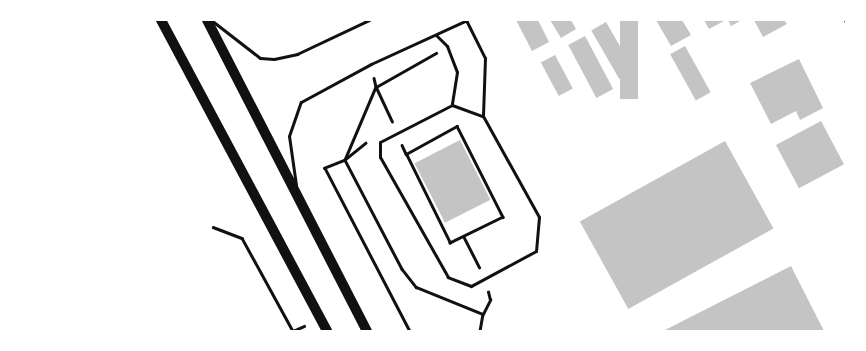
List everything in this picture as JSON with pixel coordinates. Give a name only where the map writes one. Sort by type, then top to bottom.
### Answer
[{"type":"main road","points":[[161,20],[328,331]]},
{"type":"main road","points":[[207,20],[297,189],[366,331]]},
{"type":"lane","points":[[211,20],[260,58],[274,59],[304,51],[369,20]]},
{"type":"lane","points":[[297,189],[289,136],[301,102],[371,64],[466,20],[485,58],[483,116],[539,217],[536,251],[471,286],[448,277],[380,157],[380,142],[452,105],[483,116]]},
{"type":"lane","points":[[436,35],[448,46],[457,72],[452,105]]},
{"type":"path","points":[[376,87],[448,46]]},
{"type":"path","points":[[457,126],[503,217],[450,243],[406,154],[457,126]]},
{"type":"path","points":[[345,160],[325,168],[410,331]]},
{"type":"path","points":[[213,227],[242,238],[293,331],[304,325]]},
{"type":"building","points":[[516,20],[538,20],[549,42],[532,51]]},
{"type":"building","points":[[550,20],[571,20],[576,29],[561,38]]},
{"type":"building","points":[[620,20],[638,20],[638,99],[620,99]]},
{"type":"building","points":[[656,20],[682,20],[691,35],[671,46]]},
{"type":"building","points":[[704,20],[726,20],[709,29]]},
{"type":"building","points":[[728,20],[742,20],[731,26]]},
{"type":"building","points":[[754,20],[784,20],[787,24],[763,37]]},
{"type":"building","points":[[606,22],[634,70],[619,79],[591,30]]},
{"type":"building","points":[[585,36],[613,89],[596,98],[568,45]]},
{"type":"building","points":[[685,46],[711,92],[696,101],[670,54]]},
{"type":"building","points":[[555,55],[573,89],[559,96],[541,63]]},
{"type":"building","points":[[799,59],[823,108],[800,120],[796,111],[771,124],[750,83]]},
{"type":"building","points":[[821,121],[844,164],[799,188],[776,145]]},
{"type":"building","points":[[460,140],[490,200],[445,223],[415,163]]},
{"type":"building","points":[[725,141],[773,228],[628,309],[580,221]]},
{"type":"building","points":[[791,266],[824,331],[663,331]]}]
